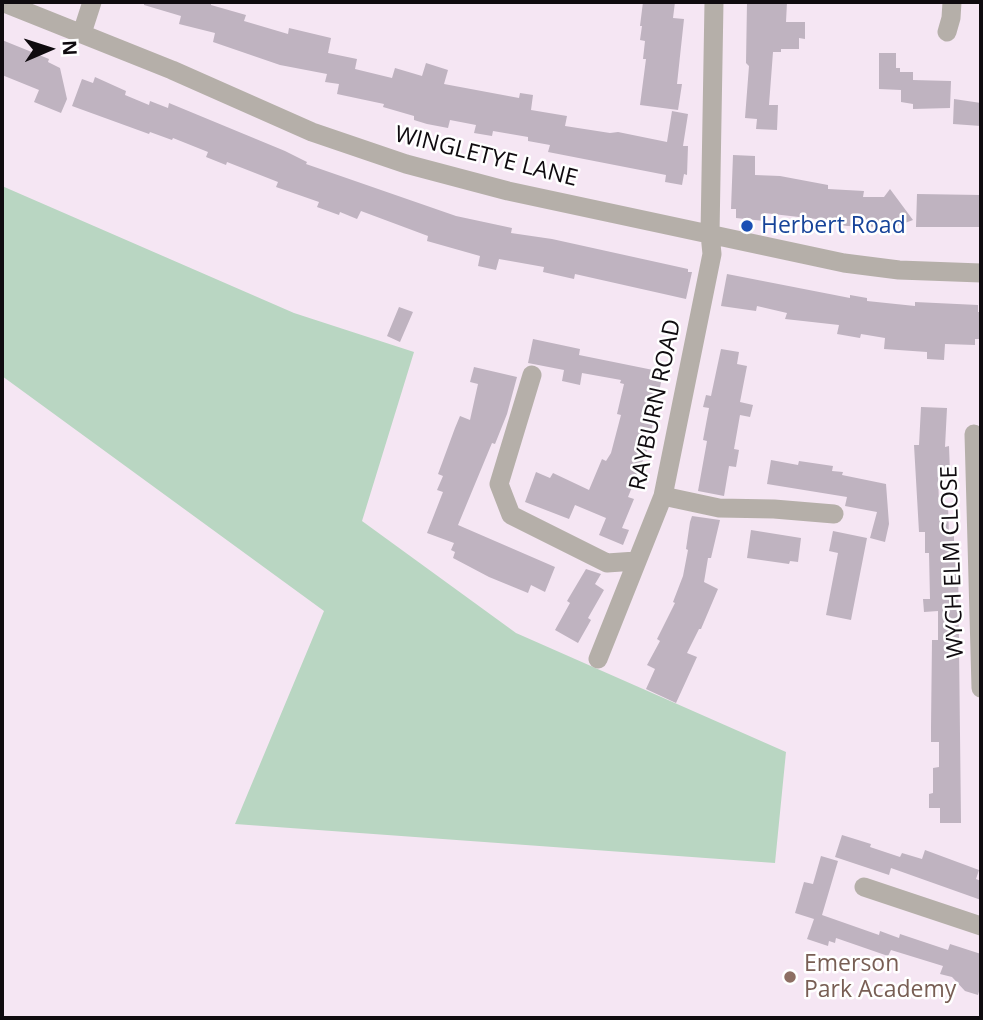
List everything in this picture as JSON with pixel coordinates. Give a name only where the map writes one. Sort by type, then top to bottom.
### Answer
[{"type":"street","name":"WINGLETYE LANE","points":[[2,2],[82,33],[312,132],[395,161],[508,191],[844,263],[899,270],[981,273]]},
{"type":"street","points":[[82,33],[92,2]]},
{"type":"street","points":[[710,234],[714,2]]},
{"type":"street","points":[[947,32],[952,2]]},
{"type":"street","name":"RAYBURN ROAD","points":[[598,659],[663,496],[712,254],[710,234]]},
{"type":"street","points":[[532,375],[499,484],[511,515],[607,563],[636,561]]},
{"type":"street","name":"WYCH ELM CLOSE","points":[[974,435],[981,688]]},
{"type":"street","points":[[663,496],[719,508],[834,514]]},
{"type":"street","points":[[864,887],[981,926]]},
{"type":"green space","points":[[2,186],[294,313],[414,352],[362,521],[516,633],[786,752],[775,863],[235,824],[324,611],[2,376]]},
{"type":"building","points":[[144,2],[211,2],[211,5],[246,15],[244,21],[288,34],[289,28],[331,38],[328,53],[357,59],[355,69],[392,78],[395,68],[422,76],[426,63],[448,70],[444,84],[519,98],[520,93],[533,95],[531,110],[567,116],[565,126],[618,132],[667,142],[672,111],[688,114],[683,146],[688,146],[687,175],[684,174],[682,185],[665,182],[666,175],[548,152],[550,145],[528,141],[528,137],[493,131],[492,136],[474,133],[476,125],[450,120],[448,128],[414,120],[414,116],[383,107],[384,104],[337,94],[339,84],[325,82],[327,74],[280,65],[213,42],[215,33],[179,24],[181,16],[144,5]]},
{"type":"building","points":[[643,2],[675,2],[673,18],[684,19],[677,84],[682,84],[678,110],[640,105],[646,59],[643,59],[645,41],[640,40]]},
{"type":"building","points":[[747,2],[787,2],[786,22],[805,22],[805,39],[799,38],[799,49],[773,52],[769,105],[778,105],[777,130],[756,129],[757,119],[745,118],[749,66],[746,63]]},
{"type":"building","points":[[2,40],[49,59],[48,62],[60,68],[67,99],[61,113],[34,102],[39,90],[2,75]]},
{"type":"building","points":[[879,53],[896,53],[896,68],[900,68],[900,72],[913,72],[913,80],[951,81],[950,108],[913,109],[913,104],[901,102],[901,90],[879,89]]},
{"type":"building","points":[[95,77],[126,91],[125,95],[149,105],[150,101],[168,108],[169,103],[285,151],[307,162],[306,164],[456,216],[512,228],[511,233],[552,239],[688,269],[688,272],[692,272],[686,299],[575,274],[574,279],[543,272],[544,267],[499,259],[496,270],[478,266],[480,256],[427,241],[428,236],[361,211],[357,219],[317,207],[319,202],[276,187],[278,182],[227,162],[226,165],[206,157],[208,152],[72,106],[82,79],[93,83]]},
{"type":"building","points":[[954,99],[981,103],[981,126],[953,124]]},
{"type":"building","points":[[733,155],[755,156],[755,175],[780,176],[828,185],[828,189],[864,191],[863,197],[884,197],[890,189],[913,220],[886,230],[883,227],[847,226],[834,224],[834,221],[764,213],[764,221],[736,218],[736,209],[731,209]]},
{"type":"building","points":[[917,194],[981,195],[981,227],[916,227]]},
{"type":"building","points":[[727,274],[850,298],[850,295],[867,298],[867,301],[915,306],[915,302],[978,305],[978,312],[981,312],[981,339],[975,339],[975,345],[945,344],[944,360],[927,359],[927,352],[884,349],[885,338],[837,334],[839,325],[785,319],[787,313],[757,306],[756,311],[721,306]]},
{"type":"building","points":[[399,307],[413,312],[400,342],[387,336]]},
{"type":"building","points":[[533,339],[580,349],[579,355],[663,372],[645,449],[647,450],[628,497],[634,499],[622,528],[629,530],[623,545],[599,535],[606,518],[575,505],[569,519],[525,502],[536,472],[550,478],[553,473],[589,490],[602,459],[606,461],[611,453],[621,415],[617,414],[624,384],[620,383],[621,380],[582,373],[580,385],[562,381],[564,370],[528,363]]},
{"type":"building","points":[[721,349],[739,352],[737,364],[747,366],[740,402],[753,405],[750,417],[740,415],[734,449],[739,450],[736,467],[729,466],[724,496],[698,491],[707,441],[703,440],[709,408],[703,407],[706,395],[711,396]]},
{"type":"building","points":[[474,367],[517,377],[507,414],[458,525],[555,567],[545,592],[531,585],[528,593],[489,577],[453,558],[455,552],[451,550],[454,543],[427,533],[443,492],[437,490],[443,476],[438,474],[455,428],[460,416],[470,420],[478,384],[470,382]]},
{"type":"building","points":[[921,407],[947,408],[945,447],[949,446],[950,473],[938,473],[939,505],[948,504],[949,536],[954,536],[954,557],[958,557],[961,823],[940,823],[940,808],[929,808],[929,794],[933,793],[933,768],[939,767],[939,742],[931,742],[932,640],[938,640],[938,611],[924,612],[923,599],[930,599],[929,553],[925,553],[925,532],[919,532],[914,445],[919,445]]},
{"type":"building","points":[[771,460],[798,465],[799,461],[833,466],[832,471],[843,472],[842,475],[886,484],[889,524],[885,542],[870,538],[877,512],[845,506],[847,497],[767,484]]},
{"type":"building","points":[[692,516],[720,520],[711,558],[708,558],[704,582],[718,589],[701,629],[687,653],[697,657],[676,703],[646,689],[655,669],[647,665],[675,603],[673,602],[683,576]]},
{"type":"building","points":[[751,530],[801,538],[798,562],[790,561],[789,564],[747,558]]},
{"type":"building","points":[[833,531],[867,538],[851,620],[826,615],[838,553],[829,551]]},
{"type":"building","points":[[586,569],[601,574],[595,584],[604,590],[578,643],[555,630],[570,603],[567,601]]},
{"type":"building","points":[[842,835],[900,857],[902,853],[922,859],[925,850],[979,870],[976,879],[981,881],[981,900],[891,868],[889,875],[835,857]]},
{"type":"building","points":[[821,856],[838,861],[822,915],[879,935],[880,931],[899,938],[900,934],[948,950],[950,944],[981,954],[981,984],[978,995],[965,991],[952,977],[940,974],[943,966],[891,950],[888,956],[836,938],[835,943],[829,941],[828,946],[807,939],[814,919],[795,913],[804,882],[813,884]]},
{"type":"place","name":"Herbert Road","points":[[747,226]]},
{"type":"place","name":"Emerson Park Academy","points":[[790,977]]}]
